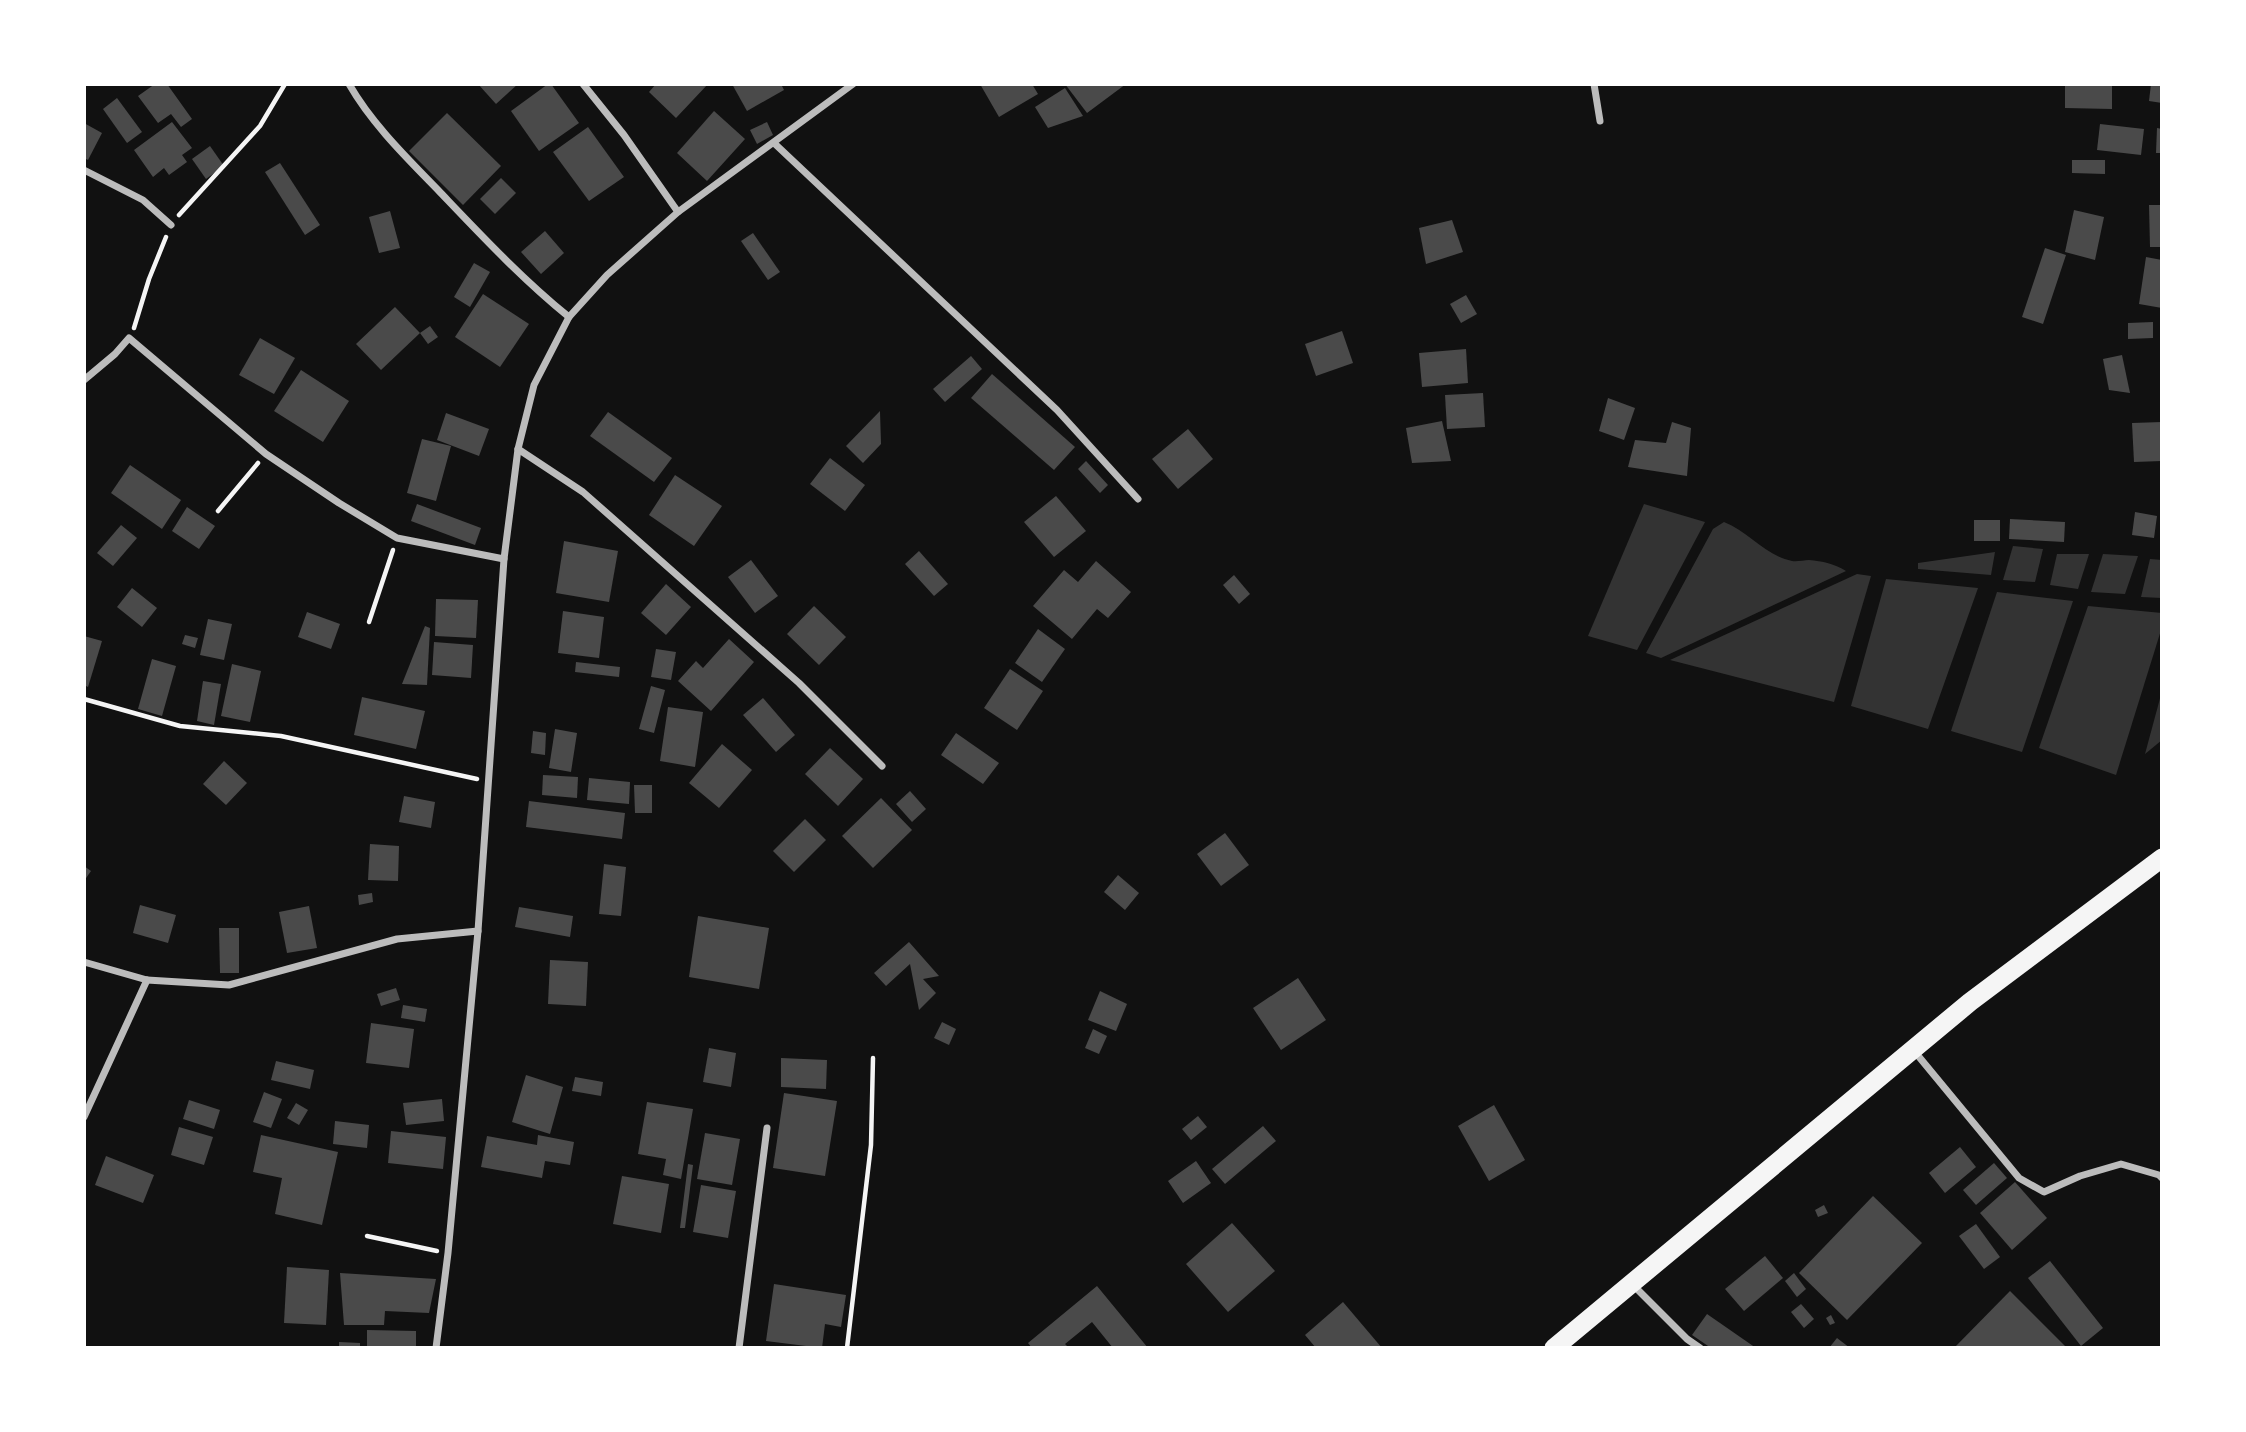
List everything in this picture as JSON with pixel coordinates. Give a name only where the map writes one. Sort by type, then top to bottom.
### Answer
[{"type":"highway","points":[[1554,1348],[1980,994],[2162,858]]},
{"type":"street","points":[[349,84],[361,106],[402,153],[531,286],[569,317]]},
{"type":"street","points":[[583,84],[624,135],[678,212]]},
{"type":"street","points":[[436,1348],[448,1254],[478,931],[504,559],[518,449],[534,385],[569,317],[607,275],[678,212],[853,84]]},
{"type":"street","points":[[1594,84],[1600,121]]},
{"type":"street","points":[[774,143],[1057,410],[1138,499]]},
{"type":"street","points":[[84,170],[143,200],[171,225]]},
{"type":"street","points":[[84,380],[115,354],[129,338],[266,454],[397,538],[504,559]]},
{"type":"street","points":[[518,449],[583,492],[799,683],[882,766]]},
{"type":"street","points":[[84,962],[147,980],[229,985],[397,939],[478,931]]},
{"type":"street","points":[[84,1116],[147,980]]},
{"type":"street","points":[[1913,1049],[2019,1178],[2044,1192],[2080,1176],[2121,1164],[2162,1178]]},
{"type":"street","points":[[739,1348],[767,1128]]},
{"type":"street","points":[[1630,1283],[1687,1339],[1700,1348]]},
{"type":"path","points":[[129,338],[138,321],[149,279],[171,225],[260,126],[285,84]]},
{"type":"path","points":[[218,511],[266,454]]},
{"type":"path","points":[[369,622],[397,538]]},
{"type":"path","points":[[84,699],[180,726],[281,736],[488,782]]},
{"type":"path","points":[[847,1348],[872,1145],[873,1058]]},
{"type":"path","points":[[367,1236],[448,1254]]},
{"type":"shaded area","points":[[1644,504],[1705,522],[1637,650],[1588,636]]},
{"type":"shaded area","points":[[1724,522],[1783,558],[1824,562],[1846,571],[1661,658],[1646,653],[1713,529]]},
{"type":"shaded area","points":[[2013,546],[2043,549],[2035,582],[2003,580]]},
{"type":"shaded area","points":[[1995,552],[1991,575],[1918,569],[1918,563]]},
{"type":"shaded area","points":[[2057,554],[2089,554],[2078,589],[2050,585]]},
{"type":"shaded area","points":[[2103,554],[2138,556],[2125,594],[2091,592]]},
{"type":"shaded area","points":[[2150,559],[2162,560],[2162,598],[2141,597]]},
{"type":"shaded area","points":[[1857,574],[1871,576],[1834,702],[1670,660]]},
{"type":"shaded area","points":[[1886,579],[1978,588],[1928,729],[1851,706]]},
{"type":"shaded area","points":[[1997,592],[2073,601],[2022,752],[1951,731]]},
{"type":"shaded area","points":[[2088,606],[2162,613],[2162,627],[2116,775],[2039,748]]},
{"type":"shaded area","points":[[2162,691],[2162,740],[2145,754]]},
{"type":"building","points":[[155,84],[167,84],[192,119],[181,127],[171,114],[158,123],[138,96]]},
{"type":"building","points":[[478,84],[518,84],[496,104]]},
{"type":"building","points":[[551,84],[579,123],[539,151],[511,111]]},
{"type":"building","points":[[656,84],[708,84],[676,118],[649,92]]},
{"type":"building","points":[[732,84],[781,84],[784,90],[747,111]]},
{"type":"building","points":[[980,84],[1032,84],[1038,94],[999,117]]},
{"type":"building","points":[[1065,84],[1126,84],[1087,113]]},
{"type":"building","points":[[2065,84],[2112,84],[2112,109],[2065,108]]},
{"type":"building","points":[[2151,84],[2162,84],[2162,103],[2149,101]]},
{"type":"building","points":[[1065,88],[1083,116],[1048,128],[1035,107]]},
{"type":"building","points":[[117,98],[142,132],[127,143],[103,109]]},
{"type":"building","points":[[714,111],[745,139],[707,181],[677,153]]},
{"type":"building","points":[[447,113],[501,166],[463,205],[409,151]]},
{"type":"building","points":[[172,122],[192,148],[182,155],[187,162],[169,175],[164,168],[153,177],[134,150]]},
{"type":"building","points":[[767,122],[773,135],[757,144],[750,130]]},
{"type":"building","points":[[84,123],[102,133],[88,160],[84,158]]},
{"type":"building","points":[[2100,124],[2144,129],[2141,155],[2097,150]]},
{"type":"building","points":[[588,127],[624,177],[589,201],[553,152]]},
{"type":"building","points":[[2157,128],[2162,129],[2162,153],[2156,153]]},
{"type":"building","points":[[210,146],[224,166],[206,179],[192,159]]},
{"type":"building","points":[[2072,160],[2105,160],[2105,174],[2072,173]]},
{"type":"building","points":[[280,163],[320,225],[305,235],[265,172]]},
{"type":"building","points":[[501,178],[516,193],[495,214],[480,199]]},
{"type":"building","points":[[2149,205],[2162,205],[2162,247],[2150,247]]},
{"type":"building","points":[[2074,210],[2104,217],[2095,260],[2065,252]]},
{"type":"building","points":[[390,211],[400,248],[379,253],[369,217]]},
{"type":"building","points":[[1452,220],[1463,252],[1426,264],[1419,228]]},
{"type":"building","points":[[545,231],[564,253],[541,274],[521,252]]},
{"type":"building","points":[[753,233],[780,272],[768,280],[741,241]]},
{"type":"building","points":[[2045,248],[2066,255],[2043,324],[2022,317]]},
{"type":"building","points":[[2146,257],[2162,260],[2162,308],[2139,304]]},
{"type":"building","points":[[474,263],[490,272],[470,307],[454,297]]},
{"type":"building","points":[[483,294],[529,324],[500,367],[455,337]]},
{"type":"building","points":[[1466,295],[1477,314],[1461,323],[1450,304]]},
{"type":"building","points":[[395,307],[420,333],[381,370],[356,344]]},
{"type":"building","points":[[2153,322],[2153,338],[2128,339],[2128,323]]},
{"type":"building","points":[[430,326],[438,337],[428,344],[420,333]]},
{"type":"building","points":[[1342,331],[1353,363],[1316,376],[1305,344]]},
{"type":"building","points":[[260,338],[295,358],[274,394],[239,375]]},
{"type":"building","points":[[1466,349],[1468,383],[1422,387],[1419,353]]},
{"type":"building","points":[[2122,355],[2130,393],[2109,390],[2103,359]]},
{"type":"building","points":[[971,356],[982,369],[945,402],[933,389]]},
{"type":"building","points":[[301,370],[349,401],[323,442],[274,411]]},
{"type":"building","points":[[992,374],[1075,447],[1054,470],[971,398]]},
{"type":"building","points":[[1483,393],[1485,427],[1447,429],[1445,395]]},
{"type":"building","points":[[1608,398],[1635,408],[1624,440],[1599,431]]},
{"type":"building","points":[[880,411],[881,444],[863,463],[846,446]]},
{"type":"building","points":[[608,412],[672,458],[654,482],[590,436]]},
{"type":"building","points":[[446,413],[489,429],[479,456],[437,440]]},
{"type":"building","points":[[1442,421],[1451,461],[1412,463],[1406,428]]},
{"type":"building","points":[[1672,422],[1691,428],[1687,476],[1628,467],[1635,440],[1666,443]]},
{"type":"building","points":[[2162,422],[2162,461],[2134,462],[2132,423]]},
{"type":"building","points":[[1188,429],[1213,459],[1178,489],[1152,459]]},
{"type":"building","points":[[422,439],[451,446],[436,501],[407,493]]},
{"type":"building","points":[[830,458],[865,485],[845,511],[810,484]]},
{"type":"building","points":[[1086,461],[1108,485],[1100,493],[1078,469]]},
{"type":"building","points":[[130,465],[181,500],[162,529],[111,493]]},
{"type":"building","points":[[675,475],[722,506],[694,546],[649,515]]},
{"type":"building","points":[[1056,496],[1086,531],[1054,557],[1024,522]]},
{"type":"building","points":[[417,504],[481,528],[475,545],[411,521]]},
{"type":"building","points":[[187,507],[215,526],[199,549],[172,531]]},
{"type":"building","points":[[2135,512],[2157,516],[2154,538],[2132,535]]},
{"type":"building","points":[[2010,519],[2065,522],[2064,542],[2009,539]]},
{"type":"building","points":[[1974,520],[2000,520],[2000,541],[1974,541]]},
{"type":"building","points":[[121,525],[137,538],[113,566],[97,553]]},
{"type":"building","points":[[564,541],[618,551],[609,602],[556,593]]},
{"type":"building","points":[[919,551],[948,584],[934,596],[905,564]]},
{"type":"building","points":[[751,560],[778,596],[755,613],[728,577]]},
{"type":"building","points":[[1096,561],[1131,592],[1108,618],[1097,609],[1072,639],[1033,606],[1064,570],[1078,582]]},
{"type":"building","points":[[1234,575],[1250,594],[1239,604],[1223,585]]},
{"type":"building","points":[[666,584],[691,607],[666,635],[641,613]]},
{"type":"building","points":[[132,588],[157,608],[142,627],[117,607]]},
{"type":"building","points":[[436,599],[478,600],[476,638],[435,636]]},
{"type":"building","points":[[814,606],[846,637],[819,665],[787,634]]},
{"type":"building","points":[[563,611],[604,617],[599,658],[558,653]]},
{"type":"building","points":[[307,612],[340,624],[331,649],[298,637]]},
{"type":"building","points":[[208,619],[232,624],[224,660],[200,655]]},
{"type":"building","points":[[425,626],[430,628],[427,685],[402,684]]},
{"type":"building","points":[[1038,629],[1065,649],[1042,682],[1015,663]]},
{"type":"building","points":[[185,635],[198,638],[195,648],[182,644]]},
{"type":"building","points":[[84,636],[102,641],[88,687],[84,685]]},
{"type":"building","points":[[729,639],[754,662],[711,711],[678,681],[696,661],[703,668]]},
{"type":"building","points":[[434,642],[473,645],[471,678],[432,675]]},
{"type":"building","points":[[656,649],[676,652],[671,680],[651,677]]},
{"type":"building","points":[[152,659],[176,666],[162,716],[138,709]]},
{"type":"building","points":[[576,662],[620,667],[619,677],[575,672]]},
{"type":"building","points":[[232,664],[261,671],[250,722],[221,716]]},
{"type":"building","points":[[1010,669],[1043,691],[1017,730],[984,708]]},
{"type":"building","points":[[203,681],[221,684],[214,725],[197,721]]},
{"type":"building","points":[[651,686],[665,690],[654,733],[639,729]]},
{"type":"building","points":[[362,697],[425,711],[416,749],[354,735]]},
{"type":"building","points":[[763,698],[795,735],[776,752],[743,715]]},
{"type":"building","points":[[668,707],[703,712],[695,767],[660,761]]},
{"type":"building","points":[[555,729],[577,733],[571,772],[549,768]]},
{"type":"building","points":[[533,731],[546,733],[545,755],[531,753]]},
{"type":"building","points":[[956,733],[999,763],[983,784],[941,755]]},
{"type":"building","points":[[722,744],[752,770],[719,808],[689,783]]},
{"type":"building","points":[[830,748],[863,779],[838,806],[805,774]]},
{"type":"building","points":[[224,761],[247,783],[226,805],[203,784]]},
{"type":"building","points":[[543,775],[578,777],[577,798],[542,795]]},
{"type":"building","points":[[589,778],[630,782],[629,804],[587,800]]},
{"type":"building","points":[[634,785],[652,785],[652,813],[635,813]]},
{"type":"building","points":[[910,791],[926,809],[912,822],[896,804]]},
{"type":"building","points":[[404,796],[435,802],[431,828],[399,822]]},
{"type":"building","points":[[881,798],[912,830],[873,868],[842,836]]},
{"type":"building","points":[[529,801],[625,813],[622,839],[526,827]]},
{"type":"building","points":[[805,819],[826,840],[794,872],[773,851]]},
{"type":"building","points":[[1225,833],[1249,865],[1221,886],[1197,854]]},
{"type":"building","points":[[370,844],[399,846],[398,881],[368,880]]},
{"type":"building","points":[[604,864],[626,867],[621,916],[599,914]]},
{"type":"building","points":[[84,866],[91,871],[84,881]]},
{"type":"building","points":[[1118,875],[1139,893],[1125,910],[1104,892]]},
{"type":"building","points":[[372,893],[373,902],[359,905],[358,895]]},
{"type":"building","points":[[140,905],[176,915],[168,943],[133,933]]},
{"type":"building","points":[[309,906],[317,948],[287,953],[279,912]]},
{"type":"building","points":[[519,907],[573,916],[570,937],[515,927]]},
{"type":"building","points":[[698,916],[769,928],[759,989],[689,977]]},
{"type":"building","points":[[219,928],[239,928],[239,973],[220,973]]},
{"type":"building","points":[[909,942],[939,976],[923,979],[936,993],[919,1010],[910,964],[886,986],[874,973]]},
{"type":"building","points":[[550,960],[588,962],[586,1006],[548,1004]]},
{"type":"building","points":[[1298,978],[1326,1020],[1281,1050],[1253,1008]]},
{"type":"building","points":[[396,988],[400,1000],[381,1006],[377,994]]},
{"type":"building","points":[[1100,991],[1127,1004],[1116,1031],[1088,1020]]},
{"type":"building","points":[[403,1005],[427,1009],[425,1022],[401,1018]]},
{"type":"building","points":[[942,1022],[956,1029],[949,1045],[934,1038]]},
{"type":"building","points":[[371,1023],[414,1029],[409,1068],[366,1063]]},
{"type":"building","points":[[1093,1029],[1107,1036],[1099,1054],[1085,1048]]},
{"type":"building","points":[[709,1048],[736,1053],[731,1087],[703,1082]]},
{"type":"building","points":[[781,1058],[827,1060],[826,1089],[781,1087]]},
{"type":"building","points":[[276,1061],[314,1070],[310,1089],[271,1080]]},
{"type":"building","points":[[526,1075],[563,1087],[550,1134],[512,1122]]},
{"type":"building","points":[[575,1077],[603,1082],[601,1096],[572,1091]]},
{"type":"building","points":[[264,1092],[282,1099],[271,1128],[253,1122]]},
{"type":"building","points":[[784,1093],[837,1101],[825,1176],[773,1168]]},
{"type":"building","points":[[442,1099],[444,1121],[406,1125],[403,1103]]},
{"type":"building","points":[[189,1100],[220,1110],[214,1129],[183,1119]]},
{"type":"building","points":[[647,1102],[693,1109],[681,1179],[663,1175],[666,1159],[638,1154]]},
{"type":"building","points":[[296,1103],[308,1110],[299,1125],[287,1118]]},
{"type":"building","points":[[1494,1105],[1525,1160],[1489,1181],[1458,1126]]},
{"type":"building","points":[[1198,1116],[1207,1127],[1191,1140],[1182,1129]]},
{"type":"building","points":[[335,1121],[369,1125],[367,1148],[333,1144]]},
{"type":"building","points":[[1263,1126],[1276,1141],[1225,1184],[1212,1169]]},
{"type":"building","points":[[179,1127],[213,1137],[204,1165],[171,1155]]},
{"type":"building","points":[[391,1131],[446,1137],[443,1169],[388,1163]]},
{"type":"building","points":[[705,1133],[740,1139],[732,1185],[697,1179]]},
{"type":"building","points":[[261,1135],[338,1152],[322,1225],[275,1214],[282,1178],[253,1172]]},
{"type":"building","points":[[538,1135],[574,1142],[570,1165],[545,1161],[542,1178],[481,1167],[487,1136],[537,1145]]},
{"type":"building","points":[[1960,1147],[1976,1167],[1945,1193],[1929,1173]]},
{"type":"building","points":[[106,1156],[154,1175],[143,1203],[95,1185]]},
{"type":"building","points":[[1196,1161],[1211,1183],[1183,1203],[1168,1181]]},
{"type":"building","points":[[1994,1163],[2007,1178],[1976,1205],[1963,1190]]},
{"type":"building","points":[[688,1164],[693,1165],[685,1228],[680,1228]]},
{"type":"building","points":[[622,1176],[669,1184],[661,1233],[613,1224]]},
{"type":"building","points":[[2015,1182],[2047,1218],[2012,1250],[1980,1213]]},
{"type":"building","points":[[701,1185],[736,1191],[728,1238],[693,1232]]},
{"type":"building","points":[[1873,1196],[1922,1243],[1847,1320],[1799,1273]]},
{"type":"building","points":[[1824,1205],[1828,1213],[1818,1217],[1815,1210]]},
{"type":"building","points":[[1232,1223],[1275,1271],[1228,1312],[1186,1264]]},
{"type":"building","points":[[1976,1224],[2000,1257],[1984,1269],[1959,1236]]},
{"type":"building","points":[[1765,1256],[1783,1278],[1744,1311],[1725,1289]]},
{"type":"building","points":[[2050,1261],[2103,1328],[2081,1346],[2028,1278]]},
{"type":"building","points":[[287,1267],[329,1270],[326,1325],[284,1323]]},
{"type":"building","points":[[340,1273],[436,1279],[429,1313],[385,1311],[384,1325],[344,1325]]},
{"type":"building","points":[[1794,1273],[1806,1289],[1797,1297],[1785,1281]]},
{"type":"building","points":[[774,1284],[846,1295],[841,1327],[825,1324],[822,1348],[766,1341]]},
{"type":"building","points":[[1097,1286],[1148,1348],[1113,1348],[1092,1322],[1065,1344],[1069,1348],[1032,1348],[1028,1343]]},
{"type":"building","points":[[2010,1291],[2067,1348],[1954,1348]]},
{"type":"building","points":[[1343,1302],[1382,1348],[1316,1348],[1305,1335]]},
{"type":"building","points":[[1801,1304],[1814,1319],[1804,1328],[1791,1312]]},
{"type":"building","points":[[1707,1314],[1756,1348],[1711,1348],[1692,1335]]},
{"type":"building","points":[[1831,1315],[1835,1323],[1830,1325],[1826,1318]]},
{"type":"building","points":[[367,1330],[416,1331],[416,1347],[367,1346]]},
{"type":"building","points":[[1837,1338],[1850,1348],[1829,1348]]},
{"type":"building","points":[[339,1342],[360,1343],[360,1348],[339,1348]]}]
